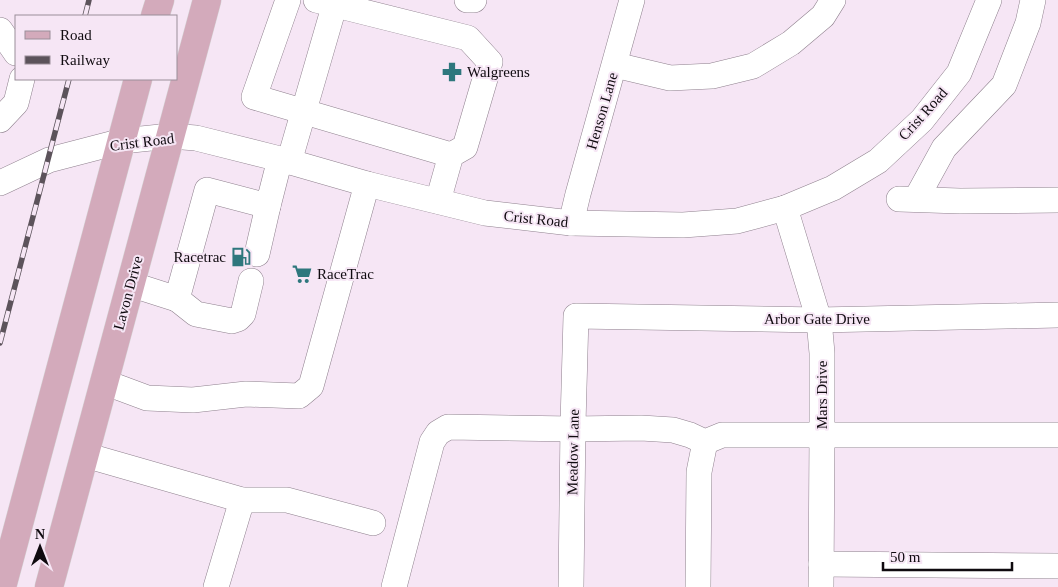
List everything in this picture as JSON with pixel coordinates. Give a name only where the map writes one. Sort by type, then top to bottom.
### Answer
[{"type":"main road","points":[[155,15],[160,0]]},
{"type":"main road","name":"Lavon Drive","points":[[50,587],[207,0]]},
{"type":"main road","points":[[2,587],[138,80]]},
{"type":"street","points":[[257,254],[268,206],[303,113],[329,2],[468,38],[490,62],[465,147],[450,155],[303,113],[254,97],[288,0]]},
{"type":"street","points":[[467,0],[474,0]]},
{"type":"street","name":"Henson Lane","points":[[571,223],[632,0]]},
{"type":"street","points":[[615,65],[670,78],[712,76],[753,66],[791,43],[822,16],[832,0]]},
{"type":"street","name":"Crist Road","points":[[0,183],[49,160],[122,141],[170,136],[196,138],[367,184],[485,213],[571,223],[683,226],[737,221],[785,208],[833,188],[878,161],[922,120],[959,73],[989,0]]},
{"type":"street","points":[[1033,0],[1028,23],[1004,85],[944,148],[907,199],[960,201],[1058,200]]},
{"type":"street","points":[[0,30],[15,52]]},
{"type":"street","points":[[0,120],[16,103],[22,80]]},
{"type":"street","points":[[438,201],[450,155]]},
{"type":"street","points":[[104,382],[147,398],[193,400],[246,394],[299,396],[311,386],[367,184]]},
{"type":"street","points":[[177,299],[207,190],[268,206]]},
{"type":"street","name":"Mars Drive","points":[[785,208],[819,320],[822,353],[821,575]]},
{"type":"street","points":[[130,284],[177,299],[196,314],[232,321],[238,319],[243,314],[251,281]]},
{"type":"street","name":"Arbor Gate Drive","points":[[576,316],[819,320],[1058,315]]},
{"type":"street","name":"Meadow Lane","points":[[571,587],[576,316]]},
{"type":"street","points":[[394,587],[432,442],[438,433],[448,426],[641,428],[673,430],[705,442],[722,435],[1058,435]]},
{"type":"street","points":[[698,587],[699,472],[705,442]]},
{"type":"street","points":[[84,455],[242,500],[287,500],[373,523]]},
{"type":"street","points":[[216,587],[242,500]]},
{"type":"street","points":[[821,575],[1058,566]]},
{"type":"railway","points":[[85,15],[89,0]]},
{"type":"railway","points":[[0,343],[69,80]]},
{"type":"place","name":"Walgreens","points":[[452,72]]},
{"type":"place","name":"Racetrac","points":[[241,257]]},
{"type":"place","name":"RaceTrac","points":[[302,274]]}]
